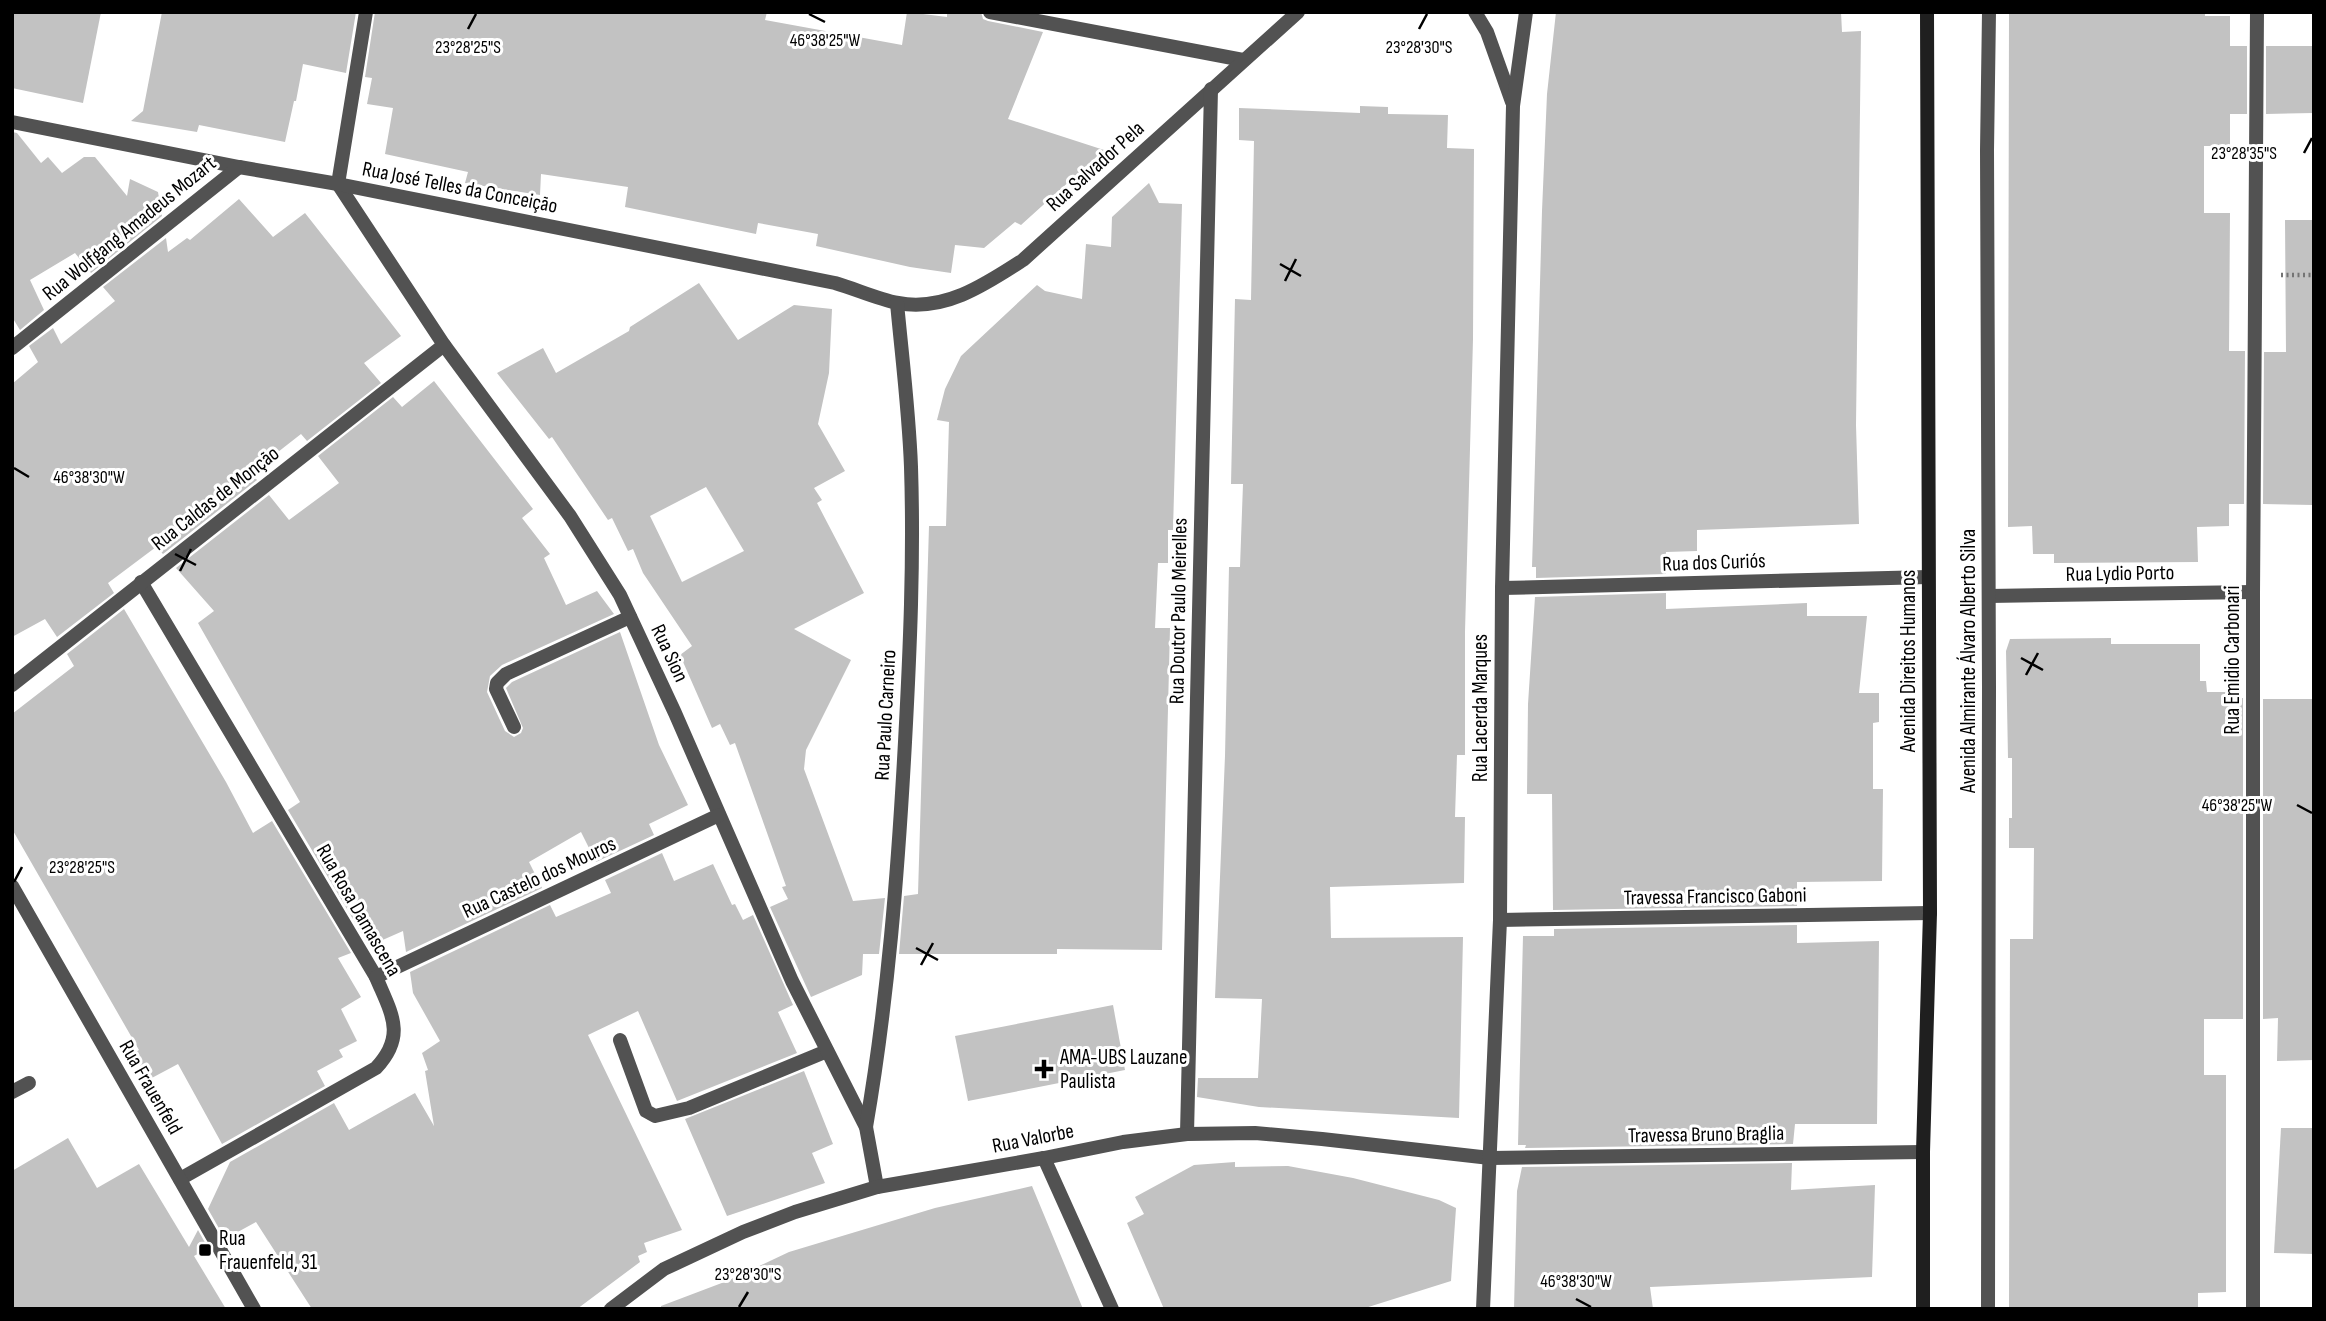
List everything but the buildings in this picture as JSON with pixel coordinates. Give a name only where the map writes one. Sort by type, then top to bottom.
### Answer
[{"type":"main road","name":"Avenida Direitos Humanos","points":[[1923,1309],[1923,1152],[1930,913],[1927,12]]},
{"type":"street","points":[[338,184],[366,12]]},
{"type":"street","points":[[990,12],[1243,61]]},
{"type":"street","name":"Rua Salvador Pela","points":[[897,303],[920,304],[947,300],[978,289],[1023,260],[1298,12]]},
{"type":"street","name":"Rua Lacerda Marques","points":[[1475,12],[1487,32],[1513,106]]},
{"type":"street","name":"Rua Lacerda Marques","points":[[1483,1309],[1500,920],[1502,589],[1513,106],[1526,12]]},
{"type":"street","name":"Avenida Almirante Álvaro Alberto Silva","points":[[1987,1309],[1989,12]]},
{"type":"street","name":"Rua Emidio Carbonari","points":[[2253,1309],[2253,592],[2257,12]]},
{"type":"street","name":"Rua Doutor Paulo Meirelles","points":[[1188,1134],[1211,89]]},
{"type":"street","name":"Rua José Telles da Conceição","points":[[12,122],[835,283],[897,303]]},
{"type":"street","name":"Rua Wolfgang Amadeus Mozart","points":[[12,348],[239,167]]},
{"type":"street","name":"Rua Sion","points":[[338,184],[444,345],[570,516],[620,595],[792,981],[866,1127],[877,1187]]},
{"type":"street","name":"Rua Paulo Carneiro","points":[[866,1127],[888,968],[902,799],[912,614],[911,466],[897,303]]},
{"type":"street","name":"Rua Caldas de Monção","points":[[12,685],[444,345]]},
{"type":"street","name":"Rua dos Curiós","points":[[1502,589],[1928,577]]},
{"type":"street","name":"Rua Rosa Damascena","points":[[141,582],[376,977],[395,1021],[394,1041],[387,1057],[376,1069],[180,1179]]},
{"type":"street","name":"Rua Lydio Porto","points":[[1989,597],[2253,592]]},
{"type":"street","points":[[514,727],[496,689],[500,679],[630,617]]},
{"type":"street","name":"Rua Castelo dos Mouros","points":[[376,977],[719,814]]},
{"type":"street","name":"Rua Frauenfeld","points":[[12,886],[254,1309]]},
{"type":"street","name":"Travessa Francisco Gaboni","points":[[1500,920],[1930,913]]},
{"type":"street","points":[[620,1040],[646,1111],[655,1116],[690,1108],[827,1051]]},
{"type":"street","points":[[12,1092],[29,1083]]},
{"type":"street","name":"Rua Valorbe","points":[[611,1309],[664,1269],[743,1232],[795,1212],[877,1187],[1123,1142],[1188,1134],[1255,1133],[1490,1158]]},
{"type":"street","name":"Travessa Bruno Braglia","points":[[1490,1158],[1923,1152]]},
{"type":"street","points":[[1044,1158],[1112,1309]]},
{"type":"path","points":[[2256,274],[2314,275]]},
{"type":"place","name":"AMA-UBS Lauzane Paulista","points":[[1044,1069]]},
{"type":"place","name":"Rua Frauenfeld, 31","points":[[205,1250]]}]
